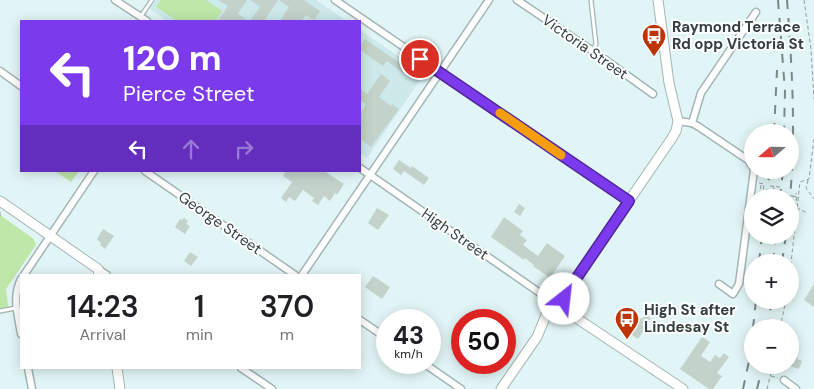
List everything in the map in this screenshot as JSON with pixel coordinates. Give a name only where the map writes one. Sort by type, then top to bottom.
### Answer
[{"type":"main road","points":[[563,298],[676,131],[678,121],[669,83],[658,0]]},
{"type":"main road","points":[[0,201],[51,236],[98,272]]},
{"type":"main road","points":[[502,389],[537,337],[563,313],[567,302],[563,298],[556,296],[549,304],[537,337]]},
{"type":"main road","points":[[549,304],[553,314],[563,313],[683,389]]},
{"type":"main road","points":[[117,369],[120,389]]},
{"type":"street","points":[[115,0],[144,20]]},
{"type":"street","points":[[335,0],[629,201]]},
{"type":"street","points":[[303,274],[489,0]]},
{"type":"street","name":"Victoria Street","points":[[518,0],[653,94]]},
{"type":"street","points":[[692,123],[701,93],[756,12]]},
{"type":"street","points":[[0,71],[20,85]]},
{"type":"street","points":[[678,121],[692,123],[744,158]]},
{"type":"street","name":"High Street","points":[[361,169],[549,304]]},
{"type":"street","points":[[25,274],[93,172]]},
{"type":"street","name":"George Street","points":[[146,172],[293,274]]},
{"type":"street","points":[[719,284],[733,294],[739,284],[753,179]]},
{"type":"street","points":[[20,282],[16,294],[16,308],[20,329]]},
{"type":"street","points":[[361,321],[376,331]]},
{"type":"street","points":[[28,369],[32,389]]},
{"type":"street","points":[[242,369],[272,389]]},
{"type":"street","points":[[439,374],[461,389]]},
{"type":"street","points":[[784,380],[796,389]]},
{"type":"lane","points":[[140,17],[152,0]]},
{"type":"lane","points":[[591,0],[596,44],[593,51]]},
{"type":"lane","points":[[0,311],[16,308]]},
{"type":"path","points":[[804,0],[811,49],[814,99]]},
{"type":"path","points":[[814,139],[806,188],[814,198]]},
{"type":"path","points":[[799,189],[800,182],[808,179]]},
{"type":"path","points":[[761,183],[761,189]]},
{"type":"path","points":[[764,184],[764,189]]},
{"type":"path","points":[[770,186],[780,187]]},
{"type":"path","points":[[799,209],[806,213]]},
{"type":"path","points":[[767,389],[771,376],[784,380]]},
{"type":"shaded area","points":[[156,0],[316,0],[346,20],[166,20],[150,9]]},
{"type":"shaded area","points":[[361,31],[424,74],[367,158],[361,154]]},
{"type":"green space","points":[[161,0],[206,0],[222,11],[217,20],[176,20],[156,7]]},
{"type":"green space","points":[[56,172],[78,172],[71,182]]},
{"type":"green space","points":[[0,215],[34,239],[36,245],[6,289],[9,312],[0,314]]},
{"type":"building","points":[[218,0],[247,0],[238,14],[247,20],[219,20],[228,6]]},
{"type":"building","points":[[250,0],[278,0],[265,20],[251,20],[260,7]]},
{"type":"building","points":[[279,0],[304,0],[320,11],[314,20],[306,15],[302,20],[281,20],[289,7]]},
{"type":"building","points":[[365,39],[407,68],[403,73],[387,61],[383,66],[361,51],[361,45]]},
{"type":"building","points":[[381,74],[390,81],[379,97],[391,106],[392,104],[399,109],[371,147],[361,140],[361,112],[366,104],[361,101],[361,90],[367,94]]},
{"type":"building","points":[[399,160],[411,168],[412,166],[429,178],[424,185],[404,171],[401,175],[393,169]]},
{"type":"building","points":[[285,172],[326,172],[344,184],[337,195],[335,193],[330,201],[324,196],[318,205],[312,201],[314,198],[303,190],[295,201],[289,197],[286,202],[281,198],[292,182],[283,176]]},
{"type":"building","points":[[519,204],[525,208],[520,216],[514,212]]},
{"type":"building","points":[[377,208],[389,215],[378,230],[368,223]]},
{"type":"building","points":[[504,217],[523,231],[520,235],[527,240],[523,245],[538,256],[547,243],[565,256],[550,278],[525,258],[524,260],[491,237]]},
{"type":"building","points":[[184,218],[188,221],[186,224],[190,226],[185,234],[175,227],[180,219]]},
{"type":"building","points":[[103,229],[114,236],[105,249],[97,239]]},
{"type":"building","points":[[190,252],[198,257],[191,266],[184,261]]},
{"type":"building","points":[[373,276],[390,287],[382,299],[365,287]]},
{"type":"building","points":[[814,284],[814,307],[804,300]]},
{"type":"building","points":[[647,314],[651,319],[646,323],[648,324],[638,339],[629,333],[639,318],[641,319]]},
{"type":"building","points":[[702,337],[710,342],[701,356],[710,362],[715,355],[720,358],[724,353],[729,357],[717,373],[722,376],[713,389],[709,389],[680,369]]},
{"type":"railway","points":[[778,0],[785,91],[784,124]]},
{"type":"railway","points":[[787,0],[793,123],[791,189]]},
{"type":"railway","points":[[774,124],[777,70]]},
{"type":"railway","points":[[767,189],[769,179]]},
{"type":"railway","points":[[781,189],[782,179]]},
{"type":"railway","points":[[760,254],[761,244]]},
{"type":"railway","points":[[774,254],[775,244]]},
{"type":"railway","points":[[783,254],[785,244]]},
{"type":"railway","points":[[754,319],[755,309]]},
{"type":"railway","points":[[769,319],[770,309]]},
{"type":"railway","points":[[743,389],[746,374]]},
{"type":"railway","points":[[757,389],[761,374]]},
{"type":"slow traffic","points":[[500,113],[561,155]]},
{"type":"place","name":"Raymond Terrace Rd opp Victoria St","points":[[654,57]]},
{"type":"place","name":"High St after Lindesay St","points":[[627,340]]},
{"type":"route","points":[[420,59],[629,201],[564,299]]}]
